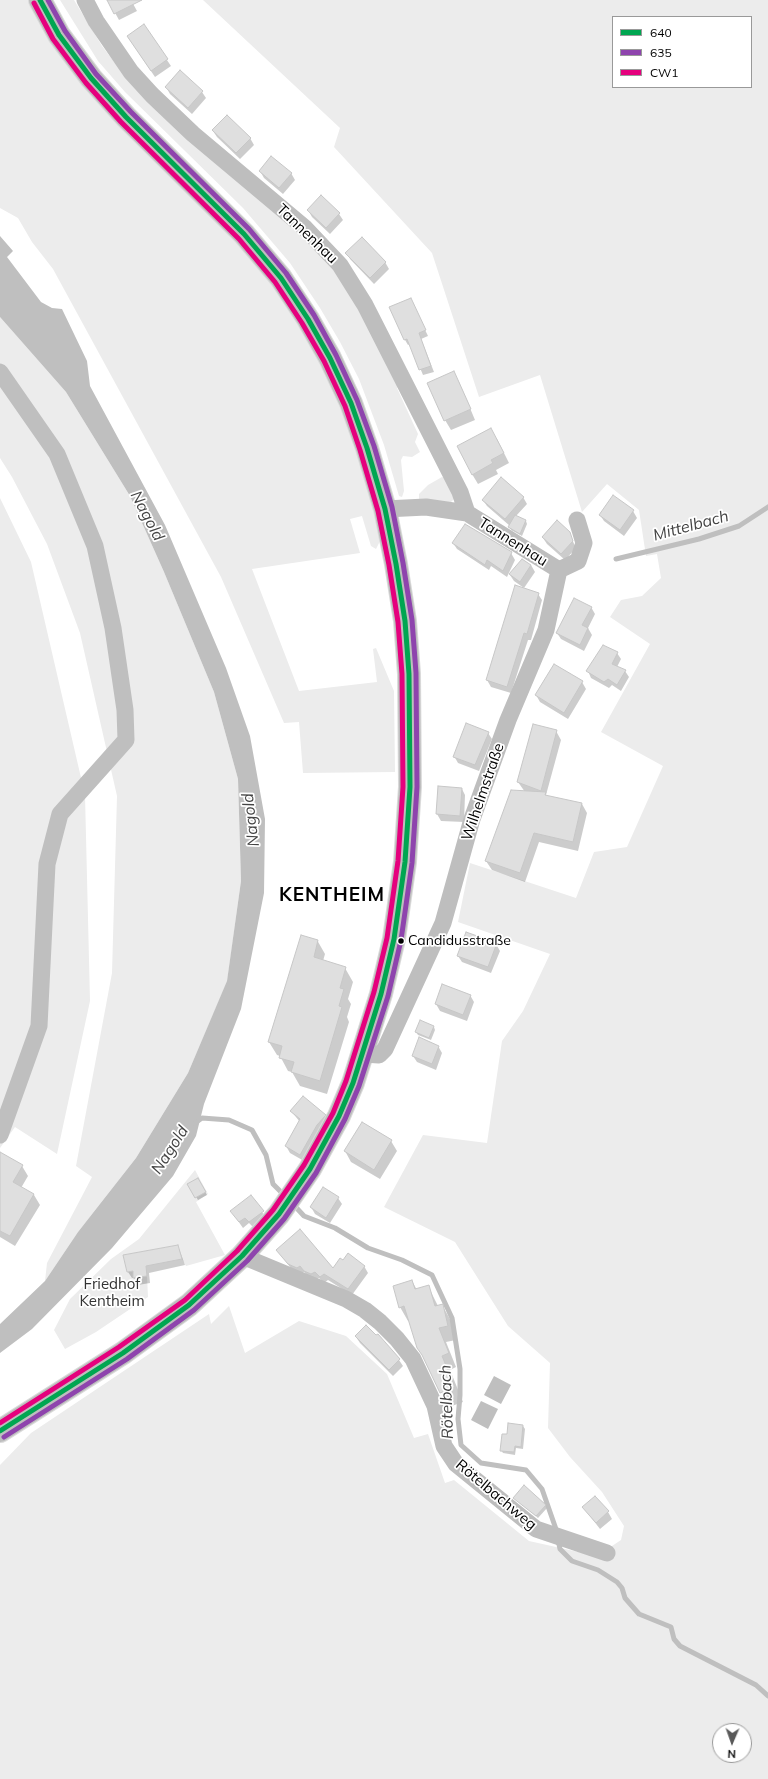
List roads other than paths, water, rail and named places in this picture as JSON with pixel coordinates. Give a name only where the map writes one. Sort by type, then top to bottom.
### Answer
[{"type":"main road","points":[[0,1430],[63,1392],[160,1327],[189,1305],[242,1256],[279,1214],[310,1169],[339,1116],[363,1054],[381,994],[394,939],[405,862],[410,787],[411,727],[405,621],[396,564],[385,509],[367,448],[351,403],[330,358],[308,319],[281,278],[244,234],[126,117],[91,78],[59,35],[40,0]]},
{"type":"street","name":"Tannenhau","points":[[85,0],[96,21],[131,72],[152,95],[193,134],[305,228],[340,266],[372,319],[460,492],[467,513]]},
{"type":"street","name":"Tannenhau","points":[[385,509],[426,507],[467,513],[559,570]]},
{"type":"street","points":[[559,570],[578,561],[584,543],[577,520]]},
{"type":"street","name":"Wilhelmstraße","points":[[363,1054],[378,1055],[385,1049],[443,923],[475,812],[508,720],[546,630],[559,570]]},
{"type":"street","name":"Rötelbachweg","points":[[242,1256],[346,1299],[365,1310],[380,1322],[397,1339],[413,1359],[435,1406],[444,1446],[456,1464],[536,1530],[607,1553]]},
{"type":"water","name":"Nagold","points":[[0,236],[13,251],[7,257],[41,302],[52,308],[62,309],[87,361],[90,386],[165,525],[226,668],[250,736],[265,819],[264,893],[241,1009],[204,1104],[196,1136],[173,1176],[112,1248],[32,1329],[0,1353],[0,1324],[45,1281],[78,1232],[136,1158],[188,1073],[227,981],[241,881],[238,779],[214,692],[164,572],[130,496],[66,392],[0,317]]},
{"type":"water","points":[[494,1376],[511,1385],[501,1404],[484,1395]]},
{"type":"water","points":[[481,1401],[498,1409],[488,1429],[471,1420]]},
{"type":"waterway","points":[[0,372],[57,454],[95,546],[113,628],[125,710],[126,740],[60,814],[47,864],[39,1026],[0,1135]]},
{"type":"waterway","name":"Mittelbach","points":[[616,559],[699,539],[739,526],[768,507]]},
{"type":"waterway","name":"Rötelbach","points":[[195,1123],[202,1118],[229,1120],[252,1130],[266,1155],[273,1184],[285,1196]]},
{"type":"waterway","name":"Rötelbach","points":[[292,1203],[304,1216],[335,1228],[368,1248],[402,1260],[432,1275],[452,1318],[460,1369],[458,1419],[461,1445],[481,1463],[526,1470],[542,1489],[557,1532]]},
{"type":"waterway","name":"Rötelbach","points":[[558,1540],[560,1549],[572,1561],[598,1570],[617,1582],[622,1588],[625,1598],[639,1614],[671,1627],[674,1639],[680,1646],[756,1685],[768,1696]]},
{"type":"place","name":"Candidusstraße","points":[[401,941]]},
{"type":"district","name":"KENTHEIM","points":[[332,895]]},
{"type":"park label","name":"Friedhof Kentheim","points":[[112,1292]]}]
